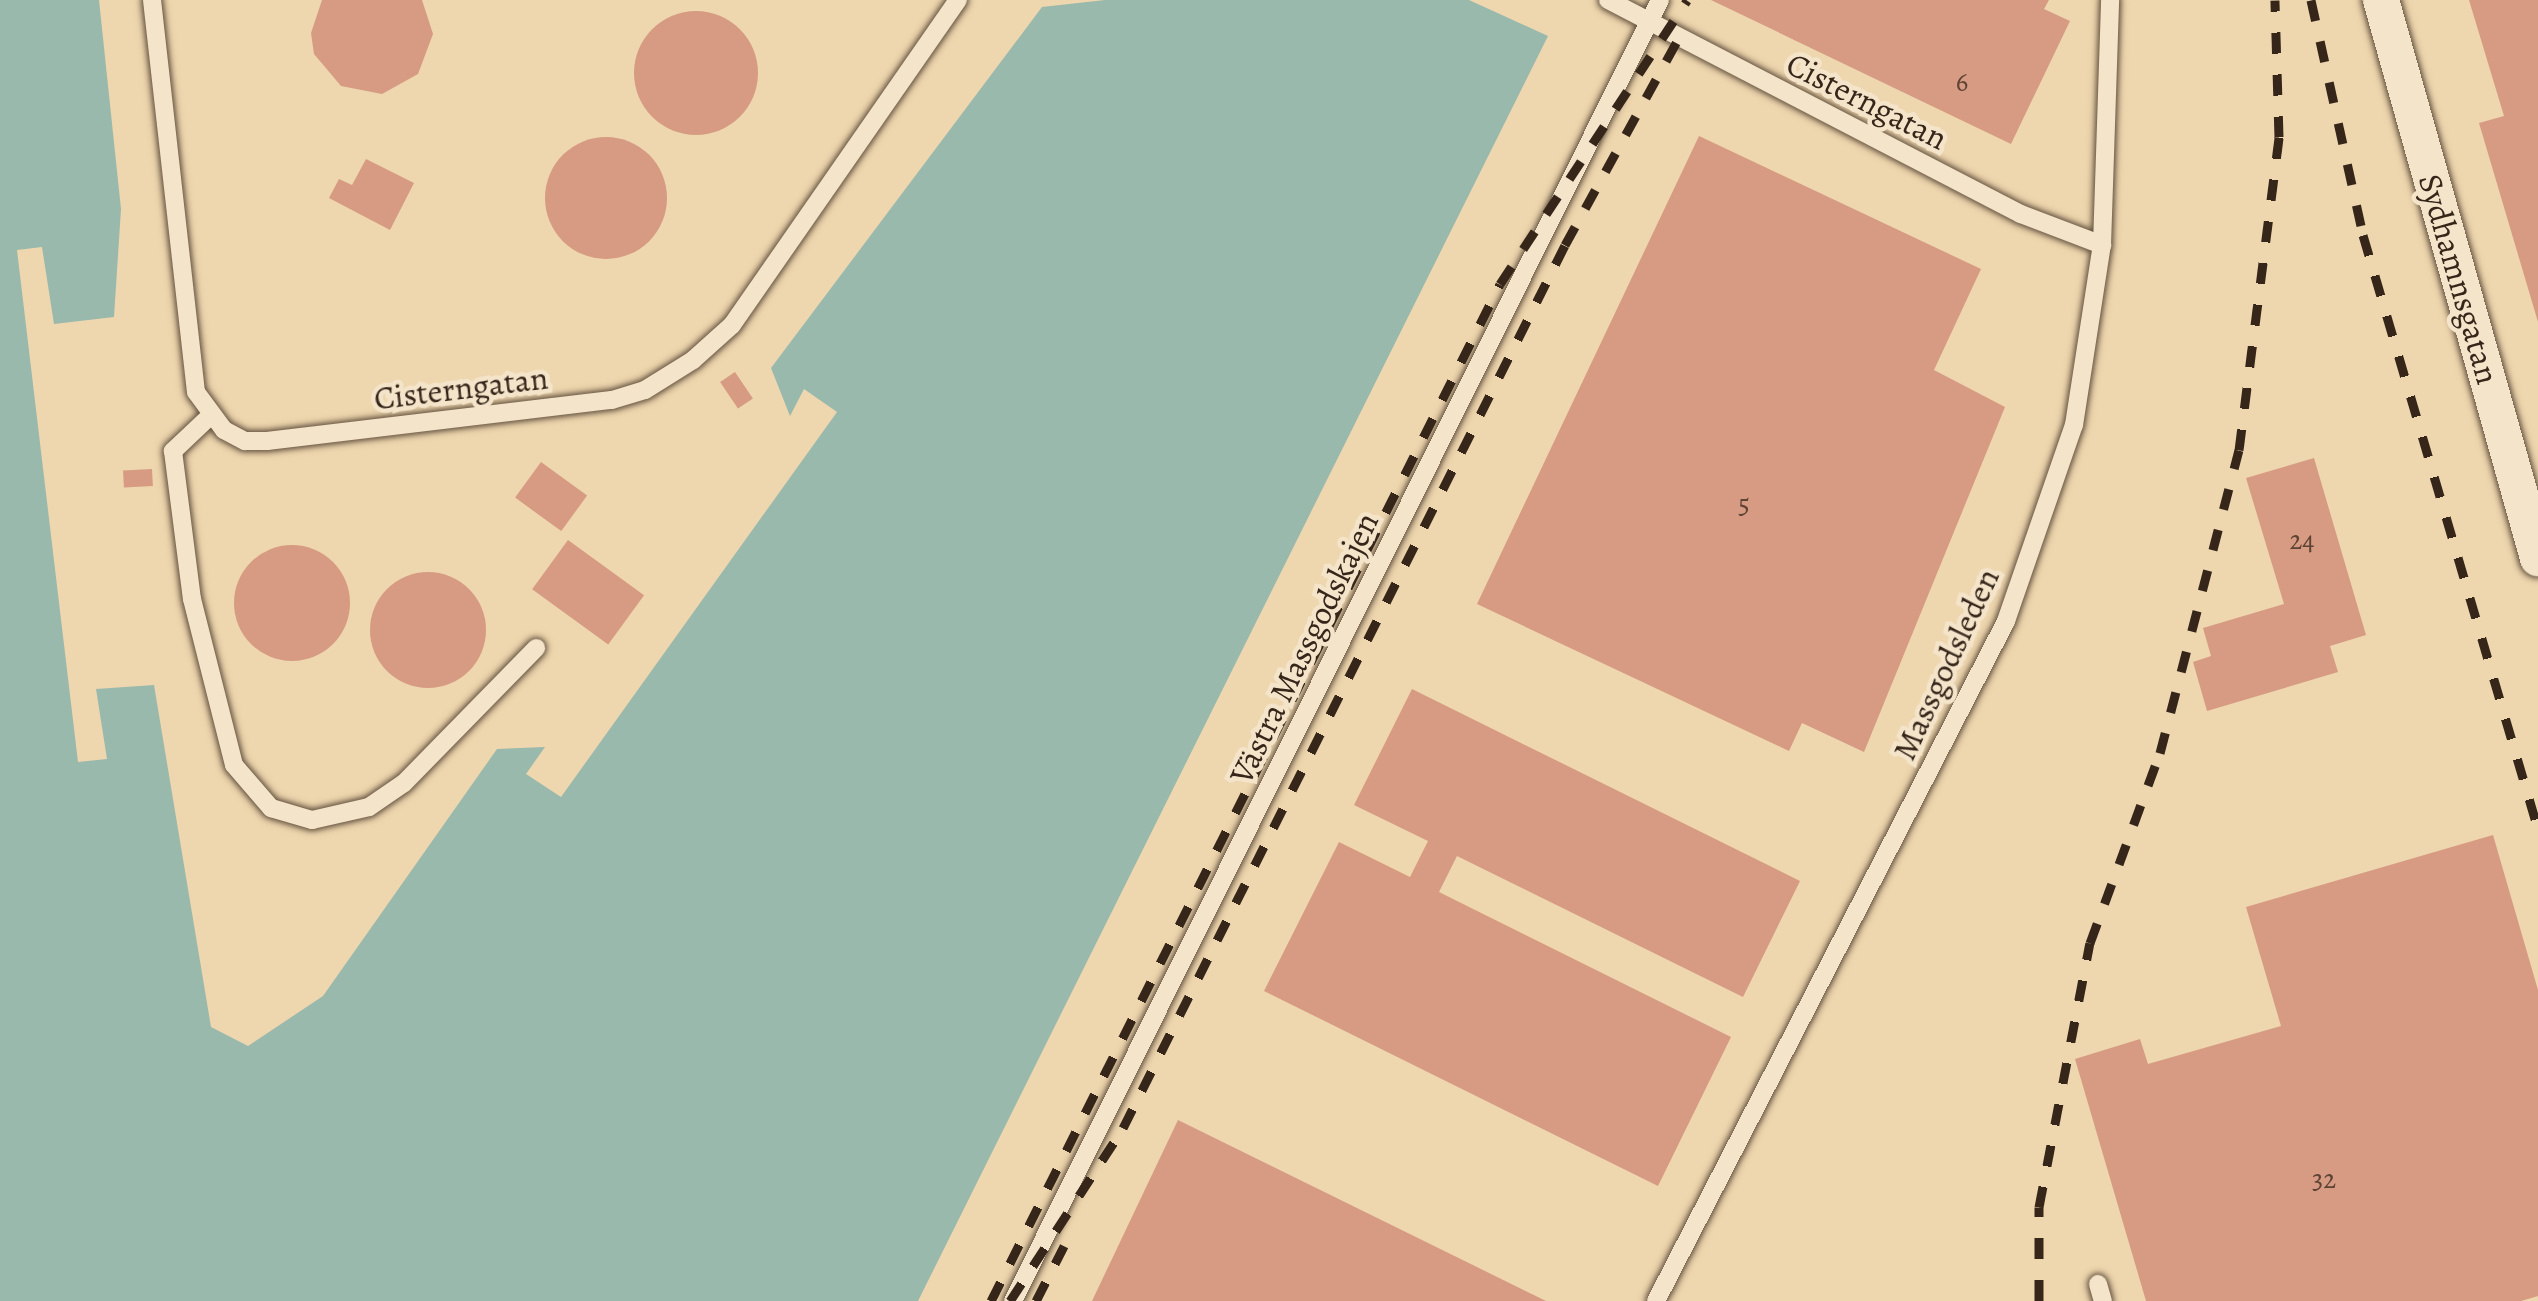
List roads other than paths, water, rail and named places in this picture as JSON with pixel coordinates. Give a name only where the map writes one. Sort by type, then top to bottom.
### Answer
[{"type":"street","name":"Sydhamnsgatan","points":[[2381,0],[2538,558]]},
{"type":"lane","points":[[152,0],[190,368],[209,417],[173,451],[192,599],[234,765],[271,808],[313,820],[369,807],[404,783],[536,648]]},
{"type":"lane","name":"Cisterngatan","points":[[209,417],[245,441],[266,441],[612,400],[645,390],[693,359],[732,325],[958,0]]},
{"type":"lane","name":"Cisterngatan","points":[[1608,0],[2021,214],[2102,245]]},
{"type":"lane","points":[[1650,22],[1660,0]]},
{"type":"lane","name":"Massgodsleden","points":[[1656,1301],[2006,621],[2074,425],[2102,245],[2110,0]]},
{"type":"lane","name":"Västra Massgodskajen","points":[[1012,1301],[1650,22]]},
{"type":"railway","points":[[991,1301],[1500,284],[1687,0]]},
{"type":"railway","points":[[2039,1301],[2039,1207],[2090,943],[2160,753],[2239,450],[2279,137],[2275,0]]},
{"type":"railway","points":[[2311,0],[2363,235],[2538,829]]},
{"type":"railway","points":[[1010,1301],[1123,1128],[1565,245],[1679,38]]},
{"type":"railway","points":[[1036,1301],[1064,1246]]}]
